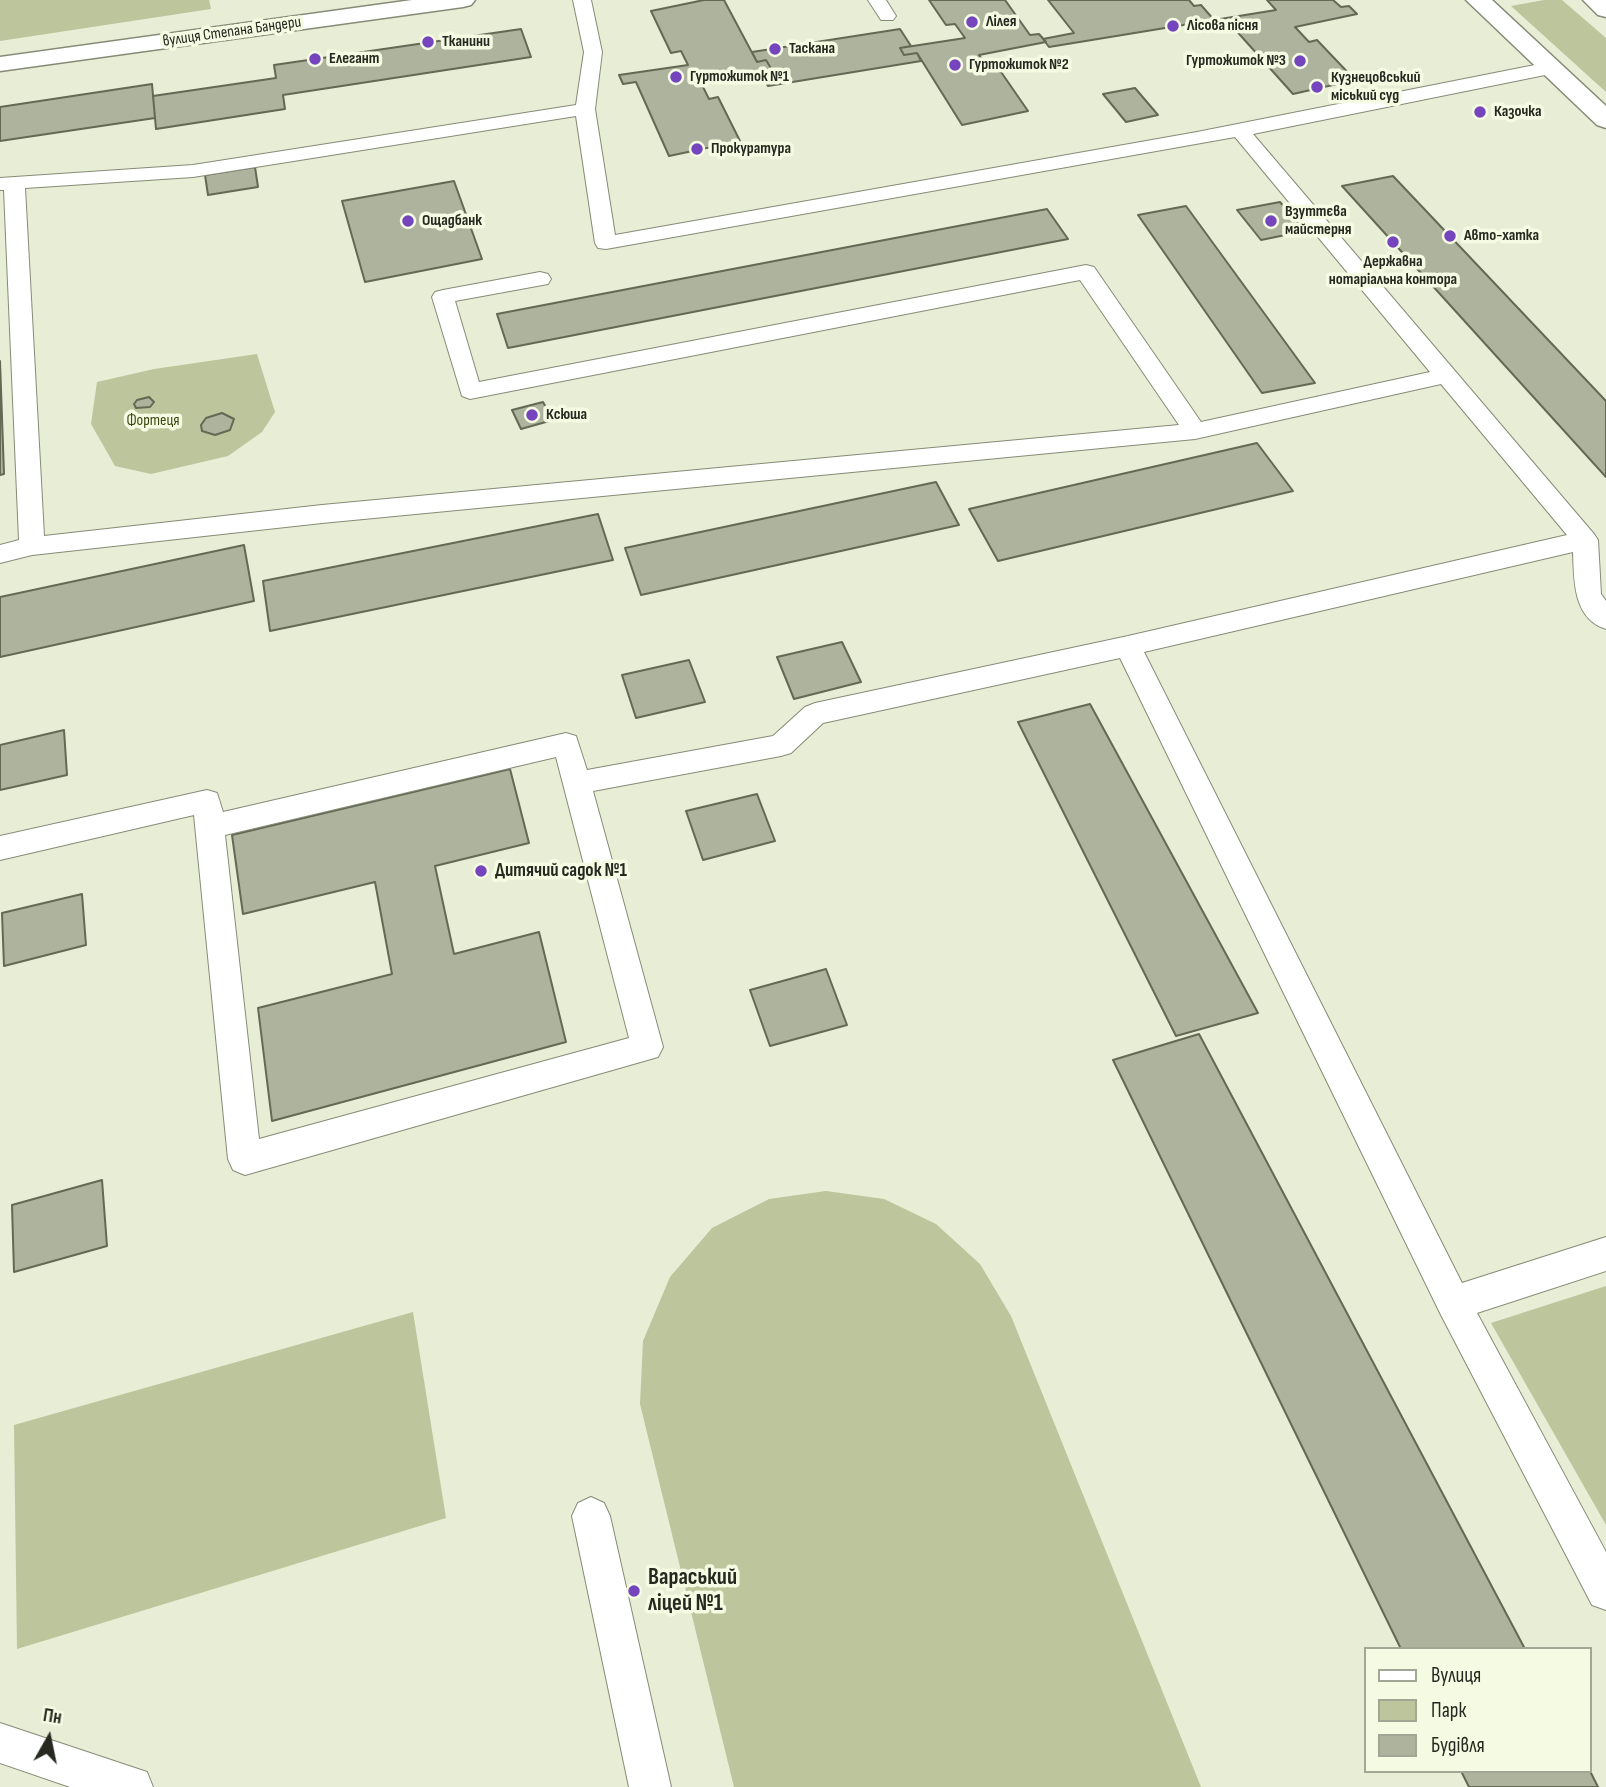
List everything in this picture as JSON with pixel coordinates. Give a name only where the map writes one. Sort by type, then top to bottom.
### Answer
[{"type":"street","name":"вулиця Степана Бандери","points":[[0,64],[463,0]]},
{"type":"street","points":[[1478,0],[1606,120]]},
{"type":"street","points":[[1595,0],[1606,10]]},
{"type":"lane","points":[[582,0],[593,52],[585,109],[606,243],[1091,159],[1364,108],[1550,68]]},
{"type":"lane","points":[[32,546],[7,183],[193,171],[585,109]]},
{"type":"lane","points":[[1240,131],[1585,540],[1588,596],[1606,619]]},
{"type":"lane","points":[[540,279],[443,297],[470,391],[1086,272],[1195,431]]},
{"type":"lane","points":[[0,554],[32,546],[336,513],[1195,431],[1445,376]]},
{"type":"lane","points":[[577,783],[782,744],[815,714],[1128,646],[1585,540]]},
{"type":"lane","points":[[1128,646],[1453,1303],[1606,1591]]},
{"type":"lane","points":[[0,848],[207,802],[209,827],[245,1159],[647,1047],[566,744],[209,827]]},
{"type":"lane","points":[[1453,1303],[1606,1254]]},
{"type":"lane","points":[[591,1516],[650,1787]]},
{"type":"lane","points":[[0,1742],[132,1787]]},
{"type":"green space","points":[[0,0],[209,0],[211,9],[0,41]]},
{"type":"green space","points":[[1544,0],[1562,0],[1606,38],[1606,92],[1511,6]]},
{"type":"green space","name":"Фортеця","points":[[257,354],[275,412],[262,432],[228,456],[151,474],[115,466],[91,424],[97,382],[154,369]]},
{"type":"green space","points":[[826,1191],[884,1199],[936,1224],[980,1264],[1011,1316],[1201,1787],[734,1787],[640,1404],[643,1341],[670,1277],[712,1228],[769,1199]]},
{"type":"green space","points":[[1606,1286],[1606,1525],[1491,1323]]},
{"type":"green space","points":[[413,1312],[446,1518],[17,1649],[14,1425]]},
{"type":"building","name":"Гуртожиток №1","points":[[704,0],[724,0],[757,62],[766,60],[772,70],[701,83],[709,99],[718,97],[740,141],[669,156],[636,82],[623,84],[619,75],[688,65],[681,51],[671,53],[651,11]]},
{"type":"building","name":"Гуртожиток №2","points":[[929,0],[1005,0],[1030,35],[1039,34],[1046,42],[979,55],[990,70],[999,69],[1028,111],[962,125],[917,53],[904,55],[900,48],[965,38],[955,24],[946,25]]},
{"type":"building","points":[[1048,0],[1189,0],[1194,6],[1201,5],[1214,20],[1049,47],[1043,39],[1074,33]]},
{"type":"building","name":"Гуртожиток №3","points":[[1267,0],[1333,0],[1341,7],[1349,6],[1357,14],[1295,27],[1309,42],[1317,40],[1355,80],[1293,94],[1232,26],[1221,28],[1214,20],[1276,10]]},
{"type":"building","points":[[521,29],[531,57],[283,95],[285,109],[156,129],[153,96],[276,78],[274,65]]},
{"type":"building","points":[[900,29],[911,46],[900,48],[904,55],[917,53],[921,61],[768,86],[761,72],[772,70],[766,60],[757,62],[752,52]]},
{"type":"building","points":[[152,84],[155,118],[0,141],[0,107]]},
{"type":"building","points":[[1135,88],[1158,115],[1126,122],[1103,94]]},
{"type":"building","points":[[255,167],[258,187],[208,195],[205,175]]},
{"type":"building","points":[[1393,176],[1606,401],[1606,477],[1342,186]]},
{"type":"building","name":"Ощадбанк","points":[[454,181],[482,259],[365,282],[342,201]]},
{"type":"building","name":"Взуттєва майстерня","points":[[1280,202],[1305,231],[1261,240],[1237,210]]},
{"type":"building","points":[[1186,206],[1315,383],[1262,393],[1138,215]]},
{"type":"building","points":[[1047,209],[1068,239],[508,348],[497,314]]},
{"type":"building","points":[[0,361],[4,474],[0,475]]},
{"type":"building","points":[[149,397],[154,402],[150,407],[136,408],[134,404],[137,400]]},
{"type":"building","name":"Ксюша","points":[[543,402],[553,420],[521,429],[512,410]]},
{"type":"building","points":[[222,413],[234,419],[230,430],[215,435],[202,431],[201,425],[206,418]]},
{"type":"building","points":[[1257,443],[1293,491],[998,561],[969,509]]},
{"type":"building","points":[[936,482],[959,525],[641,595],[625,548]]},
{"type":"building","points":[[598,514],[613,560],[270,631],[263,581]]},
{"type":"building","points":[[244,545],[254,601],[0,657],[0,597]]},
{"type":"building","points":[[842,642],[861,682],[794,699],[777,657]]},
{"type":"building","points":[[689,660],[705,702],[636,718],[622,675]]},
{"type":"building","points":[[1090,704],[1258,1013],[1176,1036],[1018,722]]},
{"type":"building","points":[[64,730],[67,775],[0,790],[0,745]]},
{"type":"building","points":[[510,769],[529,843],[435,866],[454,954],[539,932],[566,1042],[272,1121],[258,1008],[392,974],[375,882],[243,914],[232,835]]},
{"type":"building","points":[[757,794],[775,841],[703,860],[686,811]]},
{"type":"building","points":[[82,894],[86,945],[4,966],[2,913]]},
{"type":"building","points":[[826,969],[847,1025],[770,1046],[750,990]]},
{"type":"building","points":[[1199,1034],[1524,1647],[1400,1647],[1113,1060]]},
{"type":"building","points":[[102,1180],[107,1246],[14,1272],[12,1205]]},
{"type":"building","points":[[1462,1773],[1591,1773],[1598,1787],[1469,1787]]},
{"type":"place","name":"Лілея","points":[[972,22]]},
{"type":"place","name":"Лісова пісня","points":[[1173,26]]},
{"type":"place","name":"Тканини","points":[[428,42]]},
{"type":"place","name":"Таскана","points":[[775,49]]},
{"type":"place","name":"Елегант","points":[[315,59]]},
{"type":"place","name":"Гуртожиток №3","points":[[1300,61]]},
{"type":"place","name":"Гуртожиток №2","points":[[955,65]]},
{"type":"place","name":"Гуртожиток №1","points":[[676,77]]},
{"type":"place","name":"Кузнецовський міський суд","points":[[1317,87]]},
{"type":"place","name":"Казочка","points":[[1480,112]]},
{"type":"place","name":"Прокуратура","points":[[697,149]]},
{"type":"place","name":"Ощадбанк","points":[[408,221]]},
{"type":"place","name":"Взуттєва майстерня","points":[[1271,221]]},
{"type":"place","name":"Авто-хатка","points":[[1450,236]]},
{"type":"place","name":"Державна нотаріальна контора","points":[[1393,242]]},
{"type":"place","name":"Ксюша","points":[[532,415]]},
{"type":"place","name":"Дитячий садок №1","points":[[481,871]]},
{"type":"place","name":"Вараський ліцей №1","points":[[634,1591]]}]
